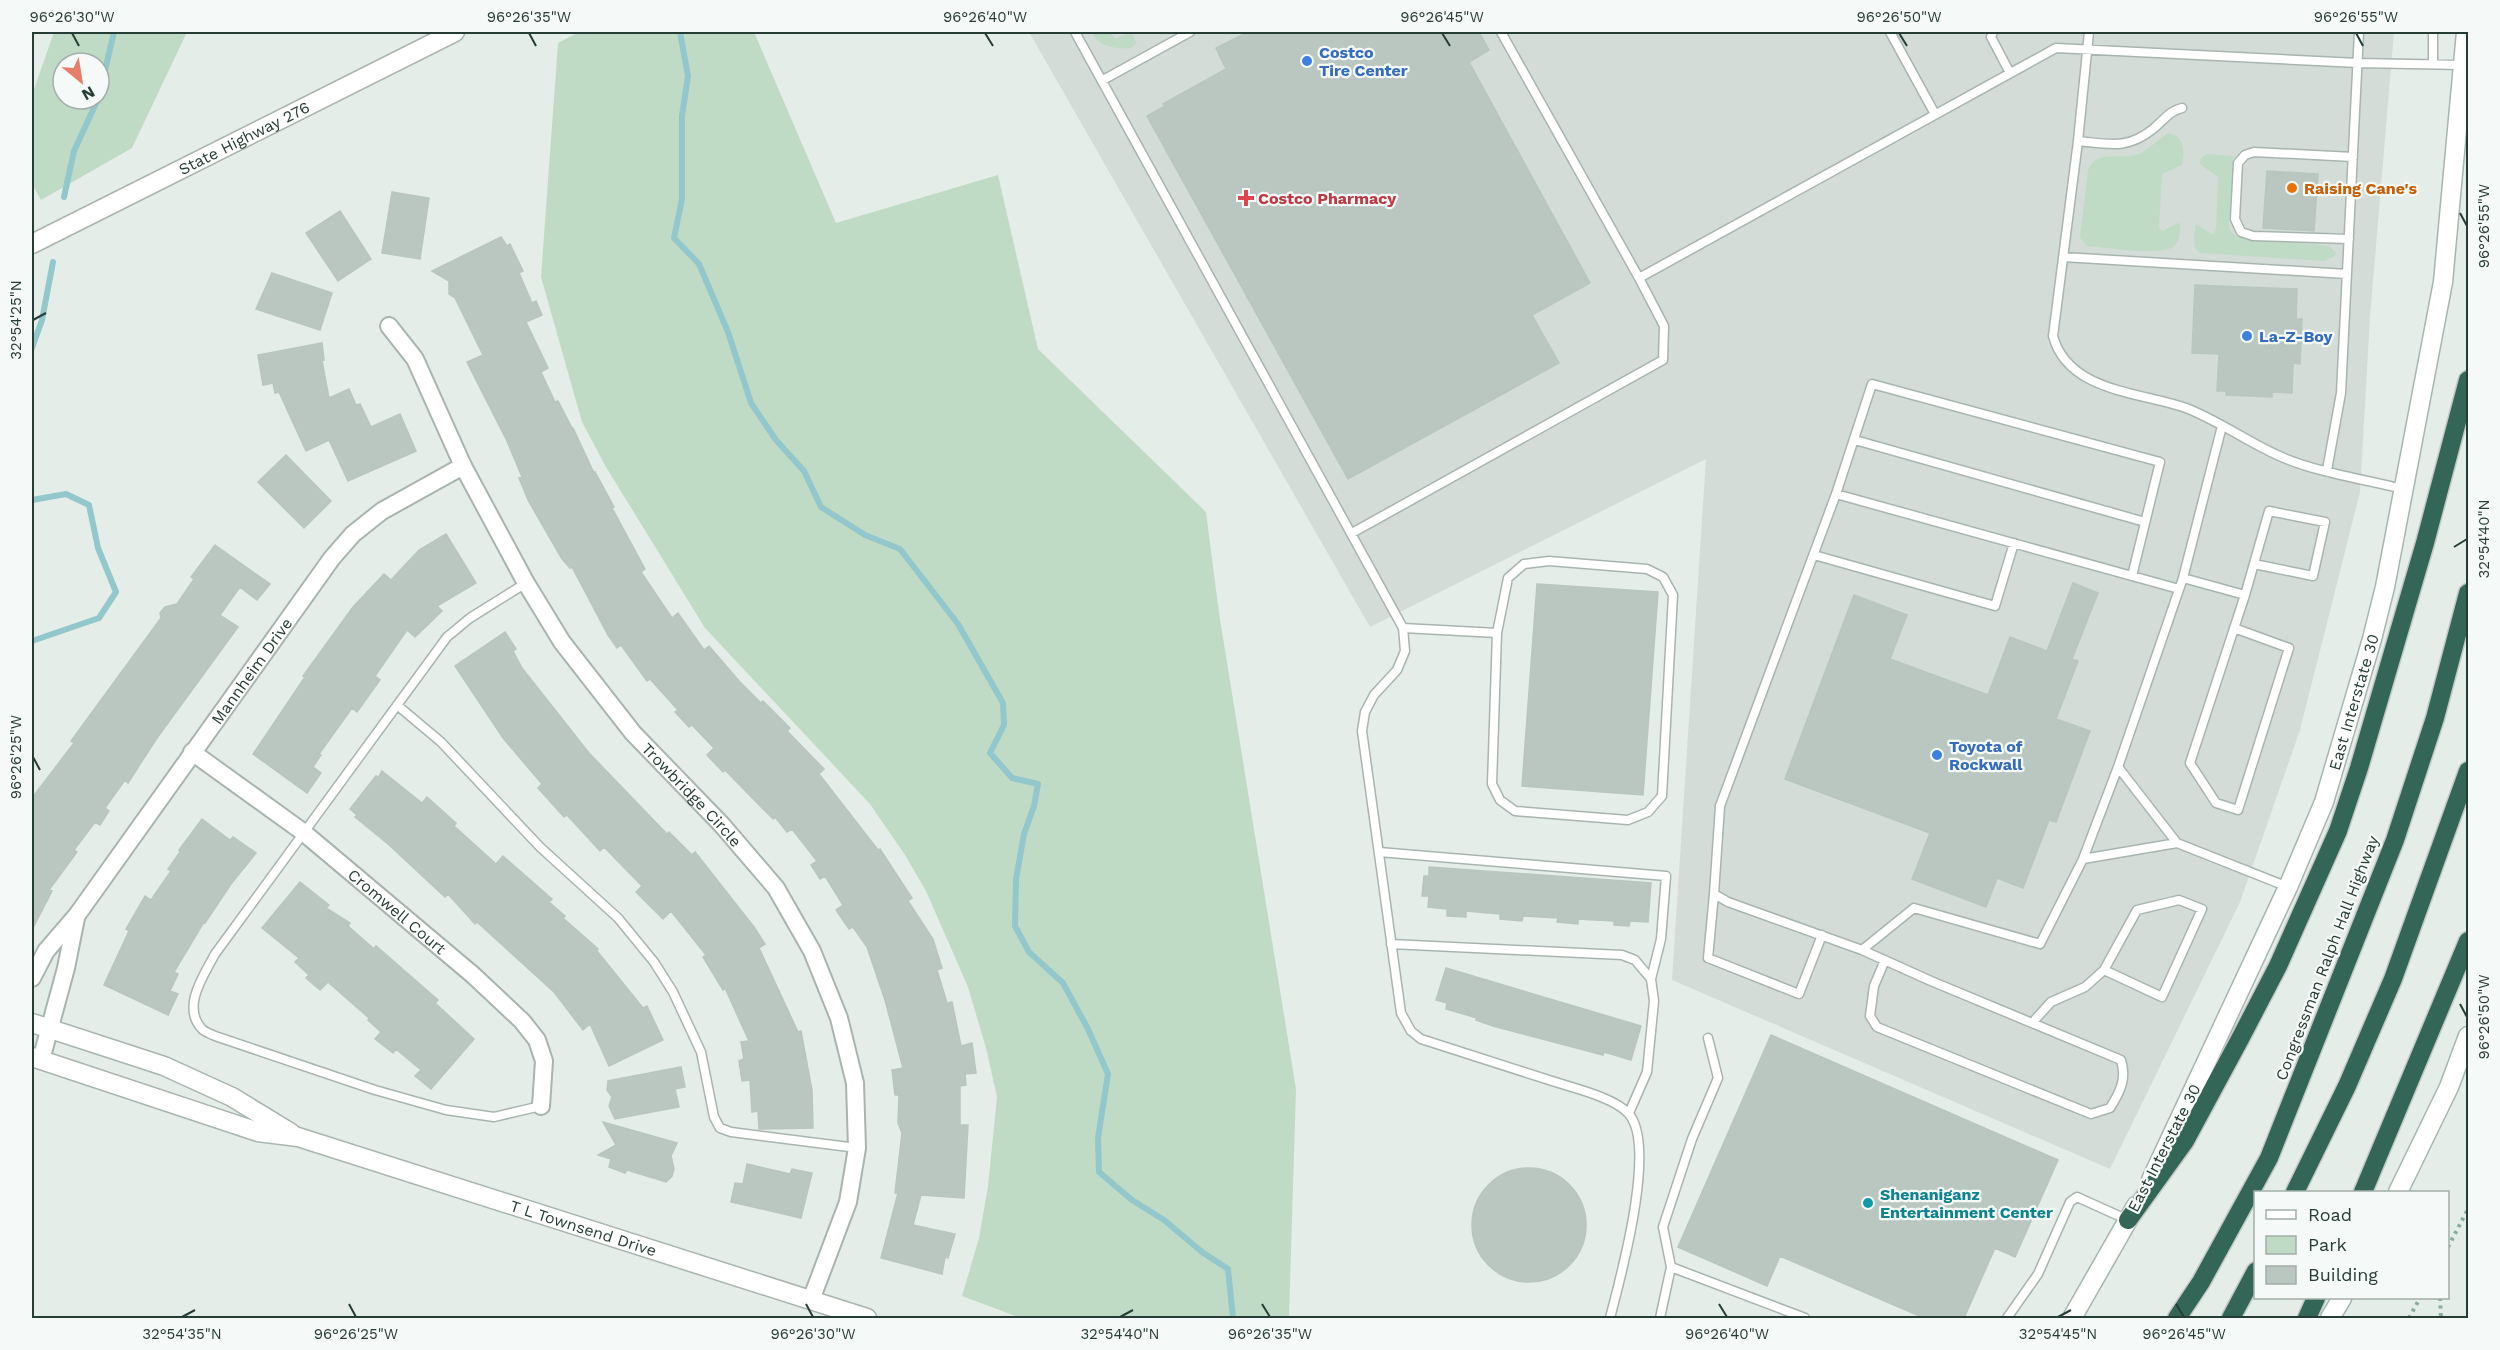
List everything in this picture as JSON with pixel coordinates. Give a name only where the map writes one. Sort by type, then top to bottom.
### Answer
[{"type":"highway","points":[[2128,1220],[2184,1141],[2234,1049],[2278,966],[2338,831],[2426,543],[2469,381]]},
{"type":"highway","name":"Congressman Ralph Hall Highway","points":[[2177,1318],[2201,1282],[2258,1178],[2282,1126],[2395,840],[2435,718],[2469,593]]},
{"type":"highway","points":[[2295,1191],[2347,1086],[2393,979],[2469,771]]},
{"type":"highway","points":[[2363,1191],[2469,941]]},
{"type":"highway","points":[[2231,1318],[2254,1275]]},
{"type":"highway","points":[[2307,1318],[2316,1299]]},
{"type":"street","name":"State Highway 276","points":[[32,244],[455,32]]},
{"type":"street","name":"East Interstate 30","points":[[2072,1318],[2156,1171],[2288,887],[2324,802],[2385,587],[2443,282],[2466,32]]},
{"type":"street","name":"Trowbridge Circle","points":[[389,326],[415,359],[464,466],[526,583],[562,642],[618,715],[722,825],[776,888],[812,951],[839,1018],[855,1083],[857,1148],[848,1202],[811,1300]]},
{"type":"street","name":"Mannheim Drive","points":[[33,976],[46,951],[77,915],[291,613],[352,534],[382,511],[464,466]]},
{"type":"street","name":"Cromwell Court","points":[[192,752],[303,832],[474,975],[522,1021],[537,1040],[544,1061],[541,1106]]},
{"type":"street","name":"Mannheim Drive","points":[[36,1058],[49,1029],[77,915]]},
{"type":"street","points":[[33,976],[62,982]]},
{"type":"street","name":"T L Townsend Drive","points":[[32,1023],[164,1066],[232,1097],[298,1137]]},
{"type":"street","points":[[2398,1191],[2448,1087],[2469,1036]]},
{"type":"street","name":"T L Townsend Drive","points":[[36,1058],[258,1132],[298,1137],[867,1318]]},
{"type":"street","points":[[2330,1318],[2341,1299]]},
{"type":"lane","points":[[1075,32],[1403,628],[1405,651],[1397,670],[1374,695],[1365,712],[1362,731],[1401,1013],[1411,1031],[1421,1040],[1583,1091],[1629,1113],[1638,1130],[1639,1167],[1635,1210],[1610,1318]]},
{"type":"lane","points":[[1103,80],[1190,32]]},
{"type":"lane","points":[[1352,533],[1663,360],[1664,326],[1501,32]]},
{"type":"lane","points":[[1890,32],[1935,114]]},
{"type":"lane","points":[[1982,32],[1991,33],[2010,73]]},
{"type":"lane","points":[[2089,32],[2078,141],[2053,336],[2056,348],[2066,363],[2103,386],[2185,408],[2285,458],[2403,489]]},
{"type":"lane","points":[[2327,470],[2341,393],[2359,32]]},
{"type":"lane","points":[[2433,32],[2433,63]]},
{"type":"lane","points":[[1638,278],[2055,48],[2358,63],[2463,64]]},
{"type":"lane","points":[[2078,141],[2124,145],[2138,140],[2172,110],[2182,108]]},
{"type":"lane","points":[[2349,239],[2253,236],[2241,232],[2235,219],[2238,163],[2245,155],[2254,152],[2353,157]]},
{"type":"lane","points":[[2063,257],[2347,274]]},
{"type":"lane","points":[[1821,935],[1799,993],[1708,958],[1720,806],[1836,494],[1872,384],[2160,462],[2132,576]]},
{"type":"lane","points":[[1862,950],[1914,908],[2040,944],[2083,859],[2118,766],[2183,578],[2222,426]]},
{"type":"lane","points":[[1855,440],[2145,522]]},
{"type":"lane","points":[[1836,494],[2179,589]]},
{"type":"lane","points":[[2234,628],[2289,648],[2238,810],[2216,803],[2190,763],[2234,628],[2245,595],[2269,511],[2325,522],[2313,576],[2254,564]]},
{"type":"lane","points":[[1814,555],[1995,606],[2014,543]]},
{"type":"lane","points":[[1549,561],[1647,569],[1663,577],[1672,594],[1662,796],[1648,812],[1628,820],[1515,811],[1500,800],[1492,784],[1497,633],[1508,578],[1524,564],[1549,561]]},
{"type":"lane","points":[[2183,578],[2245,595]]},
{"type":"lane","points":[[526,583],[470,618],[447,637],[215,954],[193,1000],[195,1016],[202,1029],[215,1036],[375,1090],[446,1110],[494,1117],[541,1106]]},
{"type":"lane","points":[[1403,628],[1497,633]]},
{"type":"lane","points":[[397,705],[441,742],[540,847],[618,918],[654,962],[673,992],[701,1052],[714,1117],[720,1128],[731,1132],[857,1148]]},
{"type":"lane","points":[[2118,766],[2177,843],[2288,887]]},
{"type":"lane","points":[[2083,859],[2177,843]]},
{"type":"lane","points":[[1379,852],[1666,876],[1661,939],[1651,979],[1654,1001],[1647,1072],[1629,1113]]},
{"type":"lane","points":[[1714,894],[1728,902],[1862,950],[2121,1060],[2125,1073],[2122,1089],[2110,1108],[2091,1114],[1877,1027],[1870,1016],[1874,986],[1885,960]]},
{"type":"lane","points":[[2032,1023],[2051,1002],[2085,987],[2104,970],[2138,910],[2180,900],[2202,909],[2162,997],[2104,970]]},
{"type":"lane","points":[[1391,944],[1622,955],[1635,960],[1651,979]]},
{"type":"lane","points":[[1660,1318],[1671,1267],[1663,1227],[1692,1139],[1718,1078],[1708,1038]]},
{"type":"lane","points":[[2007,1318],[2038,1274],[2070,1202],[2077,1197],[2128,1220]]},
{"type":"lane","points":[[1671,1267],[1805,1318]]},
{"type":"path","points":[[2449,1245],[2469,1209]]},
{"type":"path","points":[[2409,1318],[2419,1299]]},
{"type":"path","points":[[2440,1299],[2442,1318]]},
{"type":"shaded area","points":[[1029,32],[2394,32],[2370,317],[2360,492],[2300,730],[2240,902],[2110,1169],[1672,980],[1706,459],[1370,627]]},
{"type":"green space","points":[[54,32],[187,32],[132,148],[41,200],[32,184],[32,95]]},
{"type":"green space","points":[[579,32],[754,32],[836,223],[998,175],[1038,349],[1206,512],[1219,613],[1296,1089],[1289,1318],[1021,1318],[962,1296],[979,1238],[988,1186],[997,1097],[986,1048],[968,987],[926,891],[905,855],[870,804],[705,628],[606,467],[582,422],[541,277],[558,43]]},
{"type":"green space","points":[[1091,32],[1111,32],[1115,39],[1131,32],[1137,43],[1131,48],[1113,48],[1098,41]]},
{"type":"green space","points":[[2169,133],[2181,141],[2183,160],[2182,165],[2162,174],[2159,227],[2162,231],[2180,224],[2180,236],[2176,244],[2158,251],[2086,246],[2080,237],[2088,170],[2092,163],[2103,157],[2138,154]]},
{"type":"green space","points":[[2207,154],[2233,156],[2229,224],[2230,230],[2236,237],[2329,246],[2336,253],[2335,256],[2325,261],[2197,251],[2194,241],[2196,224],[2212,234],[2216,230],[2218,177],[2200,164],[2201,158]]},
{"type":"building","points":[[1248,32],[1479,32],[1489,50],[1469,62],[1590,283],[1532,315],[1559,363],[1348,479],[1147,116],[1165,106],[1163,104],[1226,69],[1216,48]]},
{"type":"building","name":"Raising Cane's","points":[[2267,171],[2318,174],[2314,231],[2263,228]]},
{"type":"building","points":[[392,192],[429,198],[420,259],[382,253]]},
{"type":"building","points":[[340,211],[371,259],[338,281],[306,233]]},
{"type":"building","points":[[501,237],[507,246],[510,244],[523,271],[519,273],[532,303],[536,301],[542,315],[526,322],[548,368],[541,372],[555,402],[558,401],[573,428],[645,569],[641,572],[672,618],[678,613],[704,650],[709,646],[740,682],[790,728],[787,731],[824,769],[819,774],[878,850],[880,849],[912,898],[908,901],[933,939],[942,968],[937,970],[947,1003],[952,1002],[961,1046],[972,1043],[976,1073],[965,1074],[966,1085],[960,1086],[960,1125],[968,1125],[964,1198],[921,1195],[913,1225],[955,1234],[948,1258],[945,1257],[942,1274],[881,1258],[898,1193],[895,1193],[902,1133],[898,1123],[899,1095],[895,1095],[892,1070],[903,1068],[885,1000],[867,947],[853,927],[849,929],[836,910],[843,905],[825,876],[820,879],[811,865],[817,861],[792,829],[787,832],[775,817],[773,819],[725,770],[723,772],[707,755],[714,748],[692,725],[689,727],[675,712],[678,710],[650,679],[647,681],[621,645],[617,648],[608,635],[572,567],[570,568],[562,559],[528,500],[519,478],[522,477],[507,441],[467,362],[483,355],[455,298],[449,294],[449,281],[432,271]]},
{"type":"building","points":[[272,273],[332,293],[320,330],[256,309]]},
{"type":"building","name":"La-Z-Boy","points":[[2195,285],[2297,289],[2296,319],[2302,319],[2300,364],[2293,363],[2292,393],[2272,392],[2272,397],[2226,395],[2226,391],[2217,391],[2219,354],[2192,353]]},
{"type":"building","points":[[322,343],[324,360],[322,361],[329,398],[349,389],[356,405],[360,404],[371,427],[400,414],[416,451],[348,481],[329,440],[306,451],[279,392],[275,393],[273,383],[263,385],[258,355]]},
{"type":"building","points":[[286,455],[331,501],[304,528],[258,482]]},
{"type":"building","points":[[446,534],[476,583],[437,606],[442,611],[415,637],[407,630],[375,676],[380,680],[357,712],[352,708],[319,754],[321,755],[313,767],[321,773],[307,793],[253,754],[305,677],[303,676],[353,607],[384,574],[391,580],[419,550]]},
{"type":"building","points":[[215,545],[270,584],[257,600],[240,587],[220,615],[238,627],[157,738],[128,783],[125,780],[105,808],[109,811],[100,825],[95,822],[74,850],[77,852],[49,890],[52,891],[32,930],[32,798],[74,743],[71,741],[161,618],[160,613],[165,607],[177,604],[194,579],[191,577]]},
{"type":"building","name":"Toyota of Rockwall","points":[[2073,583],[2098,593],[2072,659],[2078,661],[2056,719],[2090,731],[2056,822],[2049,820],[2023,888],[1997,878],[1986,907],[1912,879],[1930,833],[1785,779],[1854,595],[1907,615],[1890,659],[1988,695],[2010,637],[2047,651]]},
{"type":"building","points":[[1537,584],[1658,592],[1643,795],[1522,786]]},
{"type":"building","points":[[505,632],[516,649],[513,651],[522,668],[589,753],[667,834],[669,832],[692,855],[695,852],[765,944],[759,948],[798,1032],[801,1031],[812,1090],[813,1128],[759,1129],[758,1111],[752,1112],[750,1080],[742,1081],[739,1061],[744,1059],[741,1042],[749,1041],[725,988],[723,990],[703,957],[706,955],[671,911],[663,919],[636,892],[642,886],[604,847],[600,851],[567,815],[564,817],[538,788],[542,784],[503,738],[455,666]]},
{"type":"building","points":[[382,771],[422,803],[427,797],[456,823],[454,826],[496,864],[503,856],[552,899],[549,902],[565,916],[563,918],[598,949],[597,951],[643,1008],[647,1006],[663,1040],[609,1066],[590,1024],[583,1030],[554,992],[477,922],[475,924],[448,894],[445,897],[355,817],[357,815],[350,809]]},
{"type":"building","points":[[202,819],[230,840],[233,837],[256,853],[204,922],[174,972],[178,974],[170,991],[178,994],[168,1015],[104,985],[129,931],[126,929],[145,896],[151,900],[171,871],[168,869],[180,852],[179,850]]},
{"type":"building","points":[[1429,867],[1651,883],[1648,922],[1630,921],[1629,926],[1614,925],[1614,921],[1578,919],[1578,924],[1557,922],[1558,918],[1523,916],[1522,921],[1500,919],[1500,914],[1466,911],[1466,917],[1447,916],[1447,909],[1428,907],[1429,896],[1422,896],[1424,876],[1429,876]]},
{"type":"building","points":[[300,882],[329,905],[326,908],[350,923],[348,926],[374,949],[376,946],[438,1000],[435,1003],[474,1039],[431,1089],[415,1076],[421,1070],[396,1049],[393,1053],[375,1039],[381,1032],[368,1020],[369,1018],[328,982],[320,990],[306,978],[309,975],[295,962],[299,958],[262,928]]},
{"type":"building","points":[[1446,968],[1641,1026],[1631,1060],[1604,1052],[1603,1055],[1493,1026],[1476,1020],[1477,1018],[1446,1009],[1447,1003],[1436,1000]]},
{"type":"building","name":"Shenaniganz Entertainment Center","points":[[1771,1035],[2058,1160],[2015,1257],[1995,1248],[1964,1318],[1924,1318],[1780,1256],[1767,1286],[1678,1247]]},
{"type":"building","points":[[681,1067],[685,1087],[675,1089],[679,1107],[615,1119],[609,1106],[612,1097],[607,1090],[608,1081]]},
{"type":"building","points":[[603,1122],[677,1143],[671,1156],[674,1169],[672,1176],[666,1182],[609,1167],[611,1159],[598,1155],[616,1145]]},
{"type":"building","points":[[747,1164],[790,1174],[792,1169],[812,1173],[801,1218],[731,1202],[735,1183],[743,1184]]},
{"type":"building","points":[[1529,1168],[1551,1172],[1570,1184],[1582,1203],[1586,1225],[1582,1247],[1570,1266],[1551,1278],[1529,1282],[1507,1278],[1488,1266],[1476,1247],[1472,1225],[1476,1203],[1488,1184],[1507,1172]]},
{"type":"waterway","points":[[110,51],[114,32]]},
{"type":"waterway","points":[[680,32],[688,76],[682,116],[682,199],[674,238],[699,264],[728,332],[751,403],[776,440],[804,471],[821,507],[865,535],[900,549],[958,624],[1003,703],[1004,725],[990,753],[1012,778],[1038,784],[1034,806],[1024,834],[1016,879],[1015,926],[1029,952],[1063,983],[1088,1029],[1108,1074],[1098,1138],[1099,1172],[1132,1200],[1164,1220],[1202,1252],[1228,1269],[1233,1318]]},
{"type":"waterway","points":[[64,197],[74,151],[92,111]]},
{"type":"waterway","points":[[32,348],[42,320],[53,262]]},
{"type":"waterway","points":[[32,500],[66,494],[89,505],[98,548],[116,592],[99,618],[32,641]]},
{"type":"place","name":"Costco Tire Center","points":[[1307,61]]},
{"type":"place","name":"Raising Cane's","points":[[2292,188]]},
{"type":"place","name":"Costco Pharmacy","points":[[1246,198]]},
{"type":"place","name":"La-Z-Boy","points":[[2247,336]]},
{"type":"place","name":"Toyota of Rockwall","points":[[1937,755]]},
{"type":"place","name":"Shenaniganz Entertainment Center","points":[[1868,1203]]}]
